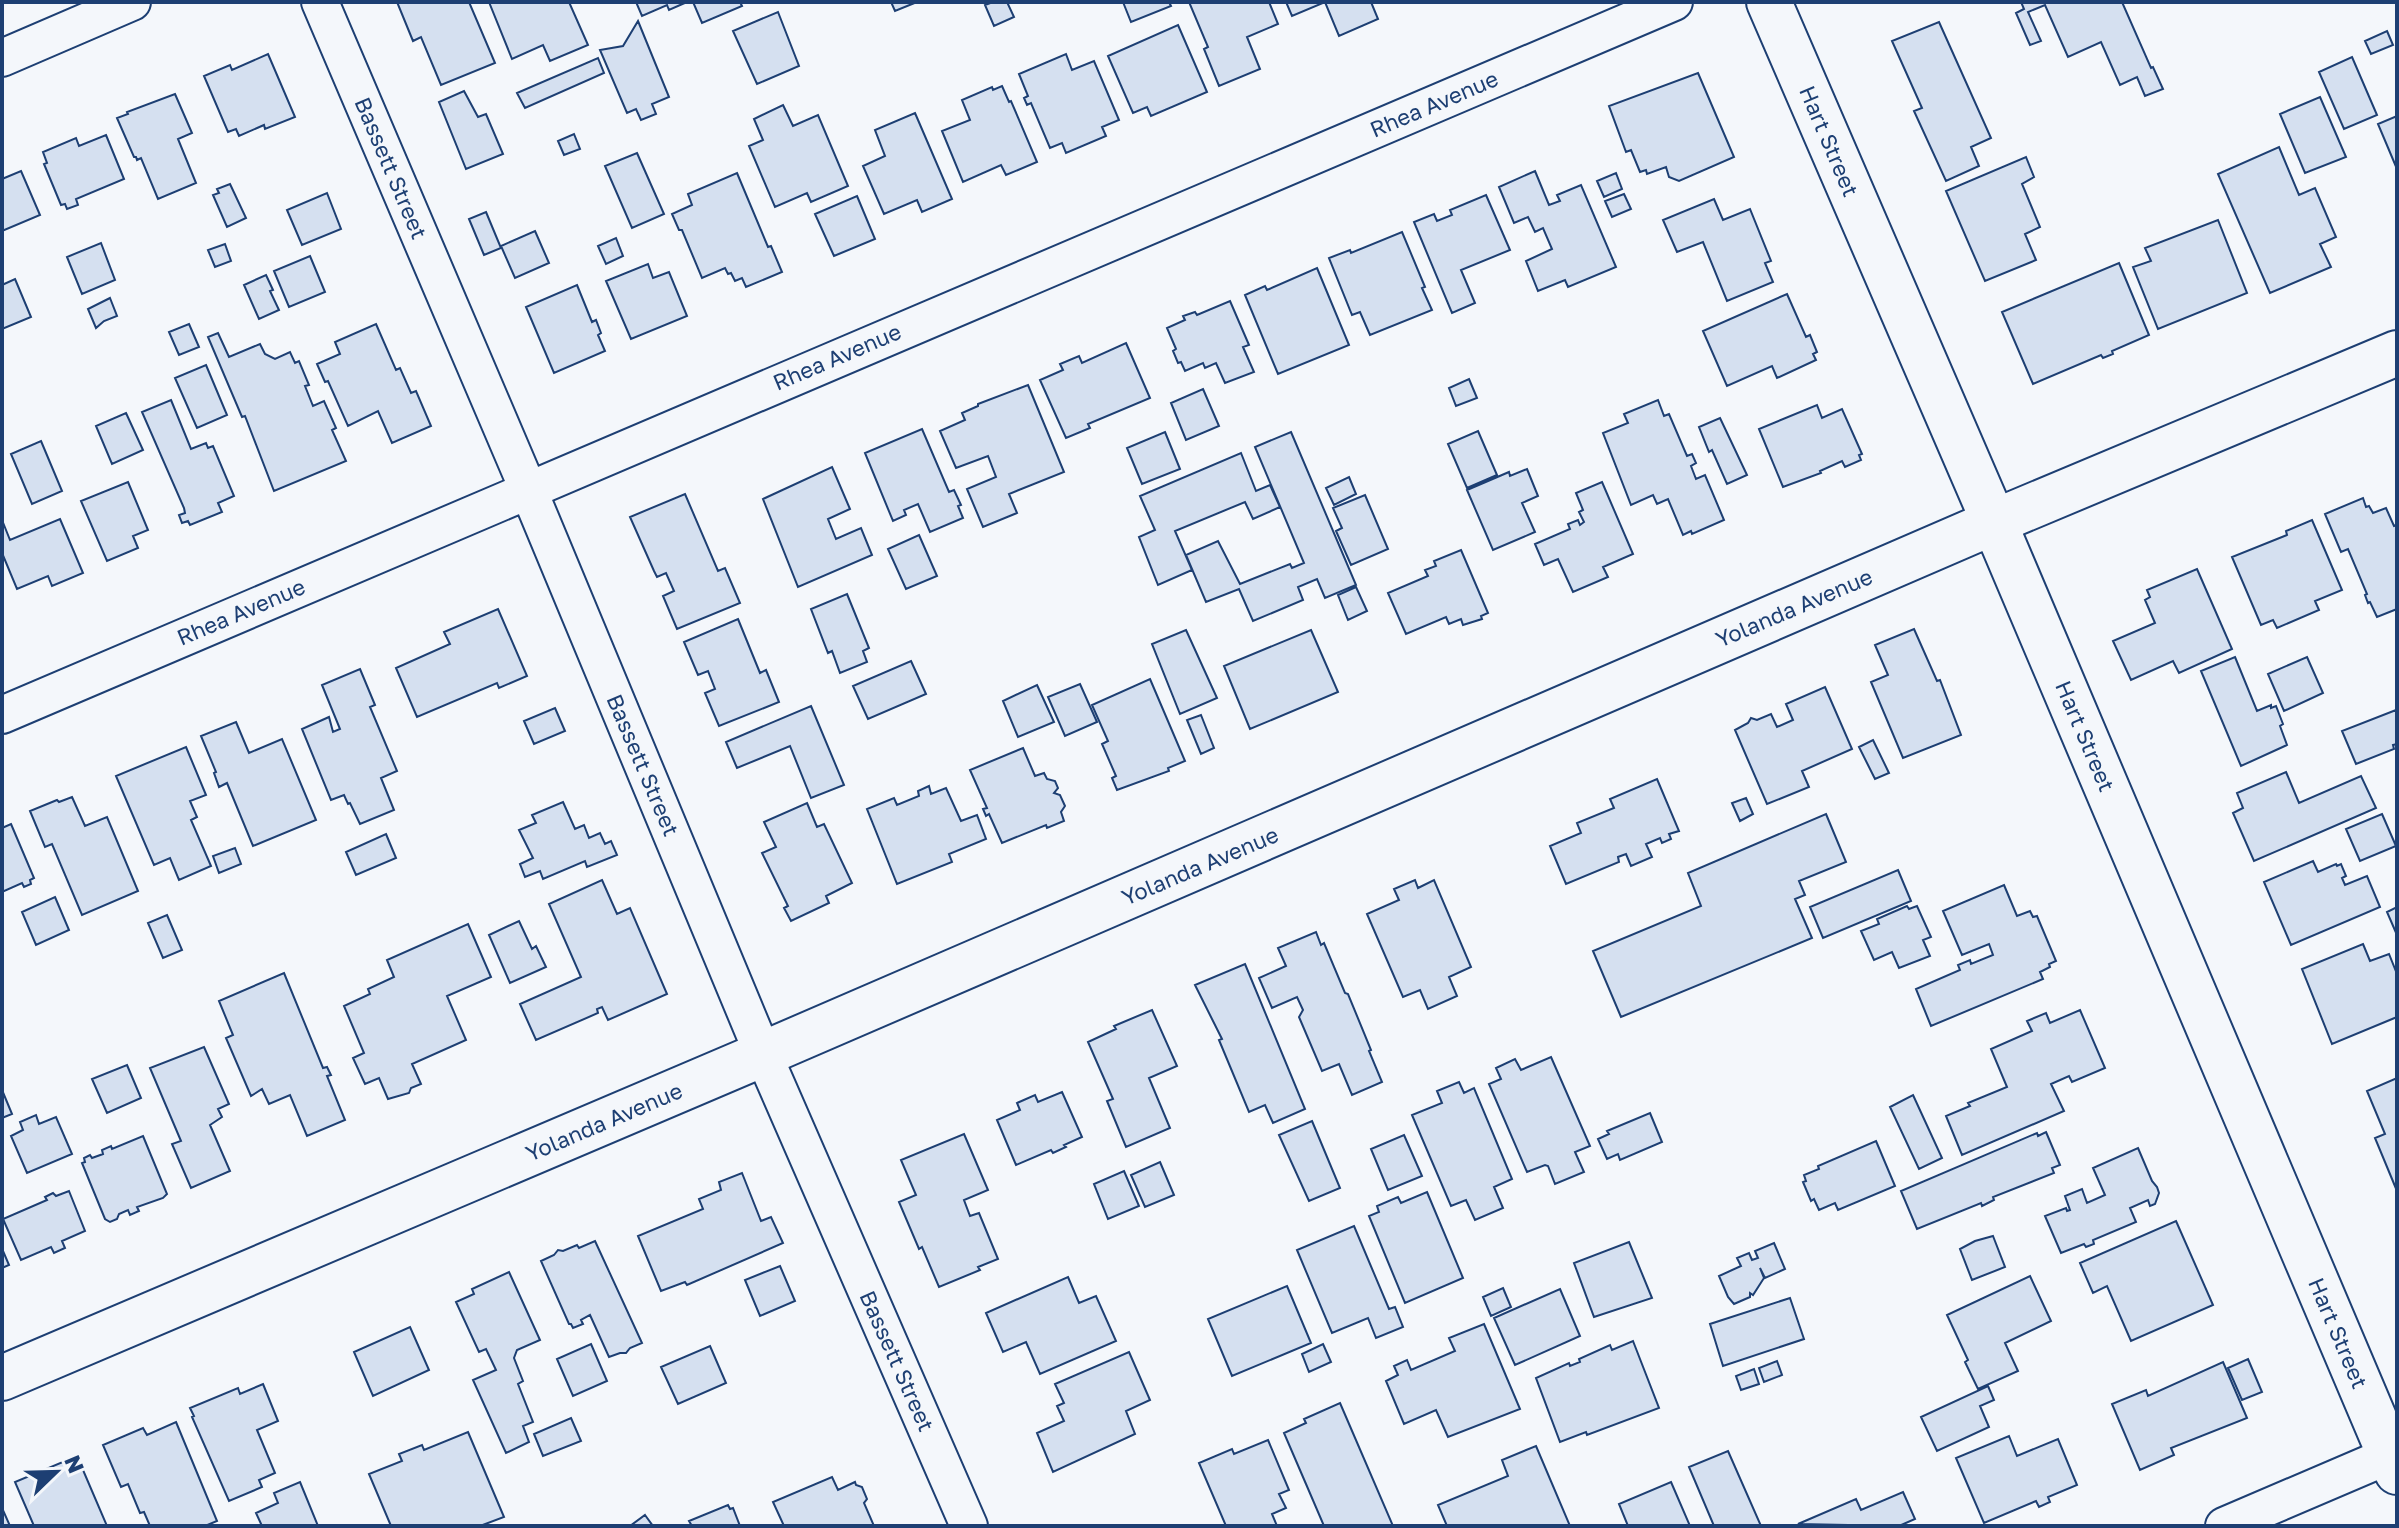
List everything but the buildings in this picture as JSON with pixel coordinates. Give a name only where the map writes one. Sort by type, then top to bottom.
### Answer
[{"type":"street","points":[[2,58],[132,2]]},
{"type":"street","name":"Bassett Street","points":[[320,2],[528,489],[763,1054],[969,1526]]},
{"type":"street","name":"Rhea Avenue","points":[[2,715],[1674,2]]},
{"type":"street","name":"Hart Street","points":[[1769,2],[2395,1460]]},
{"type":"street","name":"Yolanda Avenue","points":[[2,1378],[763,1054],[1994,522],[2397,353]]},
{"type":"street","points":[[2224,1526],[2395,1460]]}]
